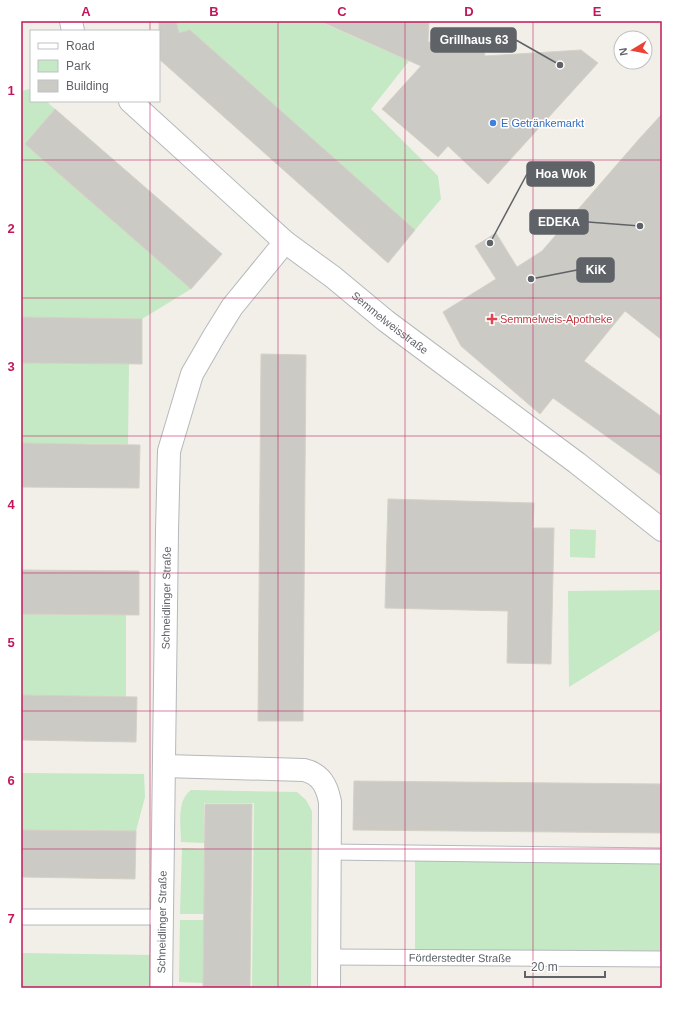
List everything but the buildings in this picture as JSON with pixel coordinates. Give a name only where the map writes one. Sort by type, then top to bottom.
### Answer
[{"type":"street","name":"Semmelweisstraße","points":[[131,102],[285,242],[333,277],[386,321],[577,463],[662,530]]},
{"type":"street","name":"Schneidlinger Straße","points":[[162,988],[164,766],[170,451],[192,374],[232,307],[285,242]]},
{"type":"street","points":[[164,766],[304,770],[315,774],[325,785],[328,796],[330,852],[329,988]]},
{"type":"lane","points":[[330,852],[662,856]]},
{"type":"lane","points":[[21,917],[162,918]]},
{"type":"lane","name":"Förderstedter Straße","points":[[330,957],[662,959]]},
{"type":"green space","points":[[176,21],[318,21],[409,61],[371,109],[438,176],[441,199],[415,230],[190,31],[179,33]]},
{"type":"green space","points":[[30,89],[30,102],[47,102],[55,109],[25,144],[191,289],[142,319],[21,317],[21,91]]},
{"type":"green space","points":[[21,363],[129,364],[128,444],[21,443]]},
{"type":"green space","points":[[570,529],[596,530],[595,558],[570,557]]},
{"type":"green space","points":[[662,590],[662,629],[569,687],[568,591]]},
{"type":"green space","points":[[21,614],[126,615],[126,697],[21,695]]},
{"type":"green space","points":[[21,773],[144,774],[145,797],[136,831],[21,830]]},
{"type":"green space","points":[[191,790],[297,792],[306,800],[312,811],[311,988],[252,988],[254,803],[204,803],[204,843],[181,842],[181,807],[183,800]]},
{"type":"green space","points":[[182,848],[205,849],[204,914],[180,914]]},
{"type":"green space","points":[[415,860],[662,863],[662,954],[415,952]]},
{"type":"green space","points":[[180,920],[204,920],[203,983],[179,982]]},
{"type":"green space","points":[[21,953],[150,955],[149,988],[21,988]]},
{"type":"place","name":"Grillhaus 63","points":[[560,65]]},
{"type":"place","name":"E Getränkemarkt","points":[[493,123]]},
{"type":"place","name":"EDEKA","points":[[640,226]]},
{"type":"place","name":"Hoa Wok","points":[[490,243]]},
{"type":"place","name":"KiK","points":[[531,279]]},
{"type":"place","name":"Semmelweis-Apotheke","points":[[492,319]]}]
